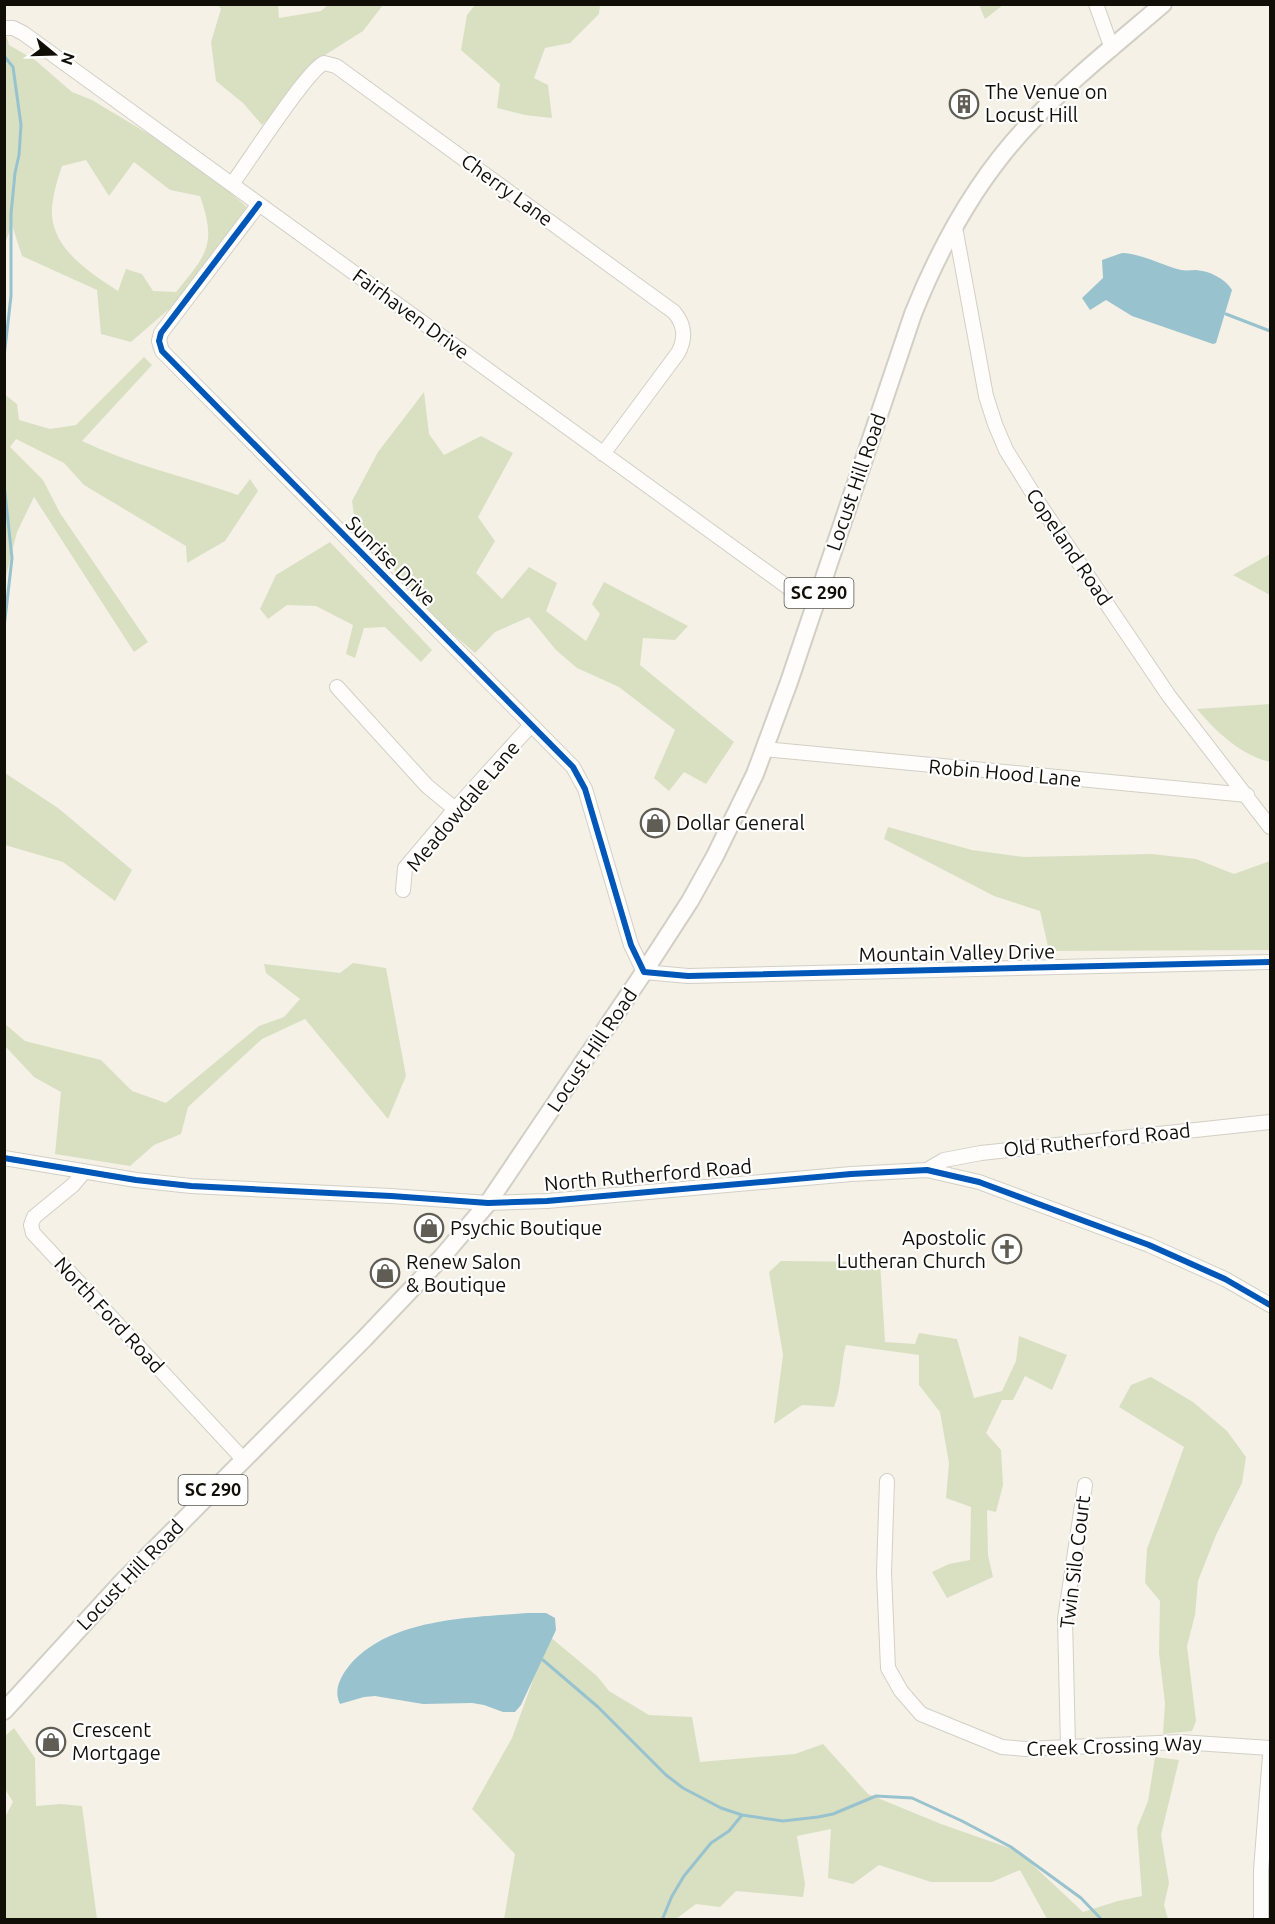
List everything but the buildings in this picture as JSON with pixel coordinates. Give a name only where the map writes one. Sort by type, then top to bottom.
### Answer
[{"type":"main road","name":"Locust Hill Road","points":[[4,1711],[123,1581],[420,1281],[488,1203],[690,901],[742,801],[764,749],[816,606],[913,314],[933,267],[955,227],[992,168],[1032,121],[1163,4]]},
{"type":"street","points":[[1096,4],[1112,49]]},
{"type":"street","name":"Fairhaven Drive","points":[[4,28],[13,28],[23,33],[816,606]]},
{"type":"street","name":"Cherry Lane","points":[[232,184],[302,85],[324,63],[336,66],[411,119],[674,312],[680,321],[684,339],[678,353],[603,454]]},
{"type":"street","name":"Sunrise Drive","points":[[258,204],[161,333],[159,345],[162,351],[348,542],[566,760],[580,778],[631,945],[644,972]]},
{"type":"street","name":"Copeland Road","points":[[955,227],[986,396],[1006,450],[1042,508],[1169,696],[1270,827]]},
{"type":"street","points":[[337,687],[427,786],[455,809]]},
{"type":"street","name":"Meadowdale Lane","points":[[403,890],[405,868],[531,725]]},
{"type":"street","name":"Robin Hood Lane","points":[[764,749],[1246,795]]},
{"type":"street","name":"Mountain Valley Drive","points":[[644,972],[700,976],[1270,962]]},
{"type":"street","name":"Old Rutherford Road","points":[[927,1170],[944,1160],[981,1153],[1270,1122]]},
{"type":"street","name":"North Rutherford Road","points":[[4,1158],[84,1172],[191,1186],[488,1203],[547,1201],[851,1174],[927,1170],[979,1182],[1149,1245],[1215,1274],[1270,1305]]},
{"type":"street","name":"North Ford Road","points":[[84,1172],[73,1185],[34,1217],[31,1225],[33,1233],[243,1459]]},
{"type":"street","name":"Creek Crossing Way","points":[[887,1481],[884,1573],[888,1668],[901,1691],[921,1714],[1002,1747],[1026,1749],[1180,1742],[1270,1748]]},
{"type":"street","name":"Twin Silo Court","points":[[1068,1747],[1065,1619],[1085,1485]]},
{"type":"street","points":[[1261,1920],[1261,1870],[1270,1756]]},
{"type":"green space","points":[[218,5],[278,5],[279,18],[321,11],[328,5],[383,5],[363,31],[325,55],[262,125],[243,103],[216,81],[211,42],[221,9]]},
{"type":"green space","points":[[475,5],[600,5],[599,14],[570,43],[545,48],[534,78],[548,85],[552,118],[525,115],[497,108],[500,84],[461,50],[467,15]]},
{"type":"green space","points":[[979,5],[1003,5],[985,19]]},
{"type":"green space","points":[[7,37],[9,45],[35,60],[72,92],[92,100],[162,142],[223,186],[249,209],[176,303],[131,342],[101,334],[97,290],[22,256],[12,225],[5,243],[5,38]],"holes":[[[86,160],[109,196],[134,162],[170,190],[200,196],[208,226],[206,248],[202,258],[176,292],[153,291],[142,274],[126,269],[118,291],[86,269],[60,240],[55,229],[52,210],[62,166]]]},
{"type":"green space","points":[[144,357],[152,365],[82,441],[140,464],[238,495],[250,479],[258,491],[225,541],[187,563],[186,546],[84,485],[64,463],[16,439],[10,447],[43,480],[60,513],[148,642],[134,652],[34,497],[17,532],[5,580],[4,394],[17,404],[19,420],[50,429],[76,425]]},
{"type":"green space","points":[[424,392],[429,434],[444,455],[481,436],[513,453],[478,517],[495,541],[476,573],[502,599],[529,567],[557,583],[546,611],[586,641],[600,614],[592,604],[604,582],[688,626],[675,640],[643,638],[640,665],[734,742],[706,784],[684,772],[669,791],[654,778],[675,730],[619,687],[577,668],[556,650],[529,617],[495,632],[475,653],[432,616],[355,522],[352,501],[378,452]]},
{"type":"green space","points":[[330,542],[432,650],[421,662],[385,627],[364,628],[355,658],[346,654],[353,625],[316,606],[287,605],[268,619],[260,609],[276,575]]},
{"type":"green space","points":[[1270,554],[1270,595],[1233,575]]},
{"type":"green space","points":[[1270,704],[1270,762],[1249,754],[1230,742],[1197,709]]},
{"type":"green space","points":[[5,773],[58,808],[132,870],[115,901],[63,862],[5,845]]},
{"type":"green space","points":[[888,827],[972,850],[1024,857],[1152,854],[1196,859],[1234,874],[1270,861],[1270,950],[1049,951],[1040,911],[994,896],[884,839]]},
{"type":"green space","points":[[353,963],[386,968],[406,1076],[388,1119],[305,1019],[262,1039],[188,1107],[181,1134],[154,1145],[130,1166],[55,1154],[61,1092],[34,1077],[5,1046],[5,1024],[25,1041],[101,1060],[132,1091],[166,1103],[259,1026],[284,1017],[300,999],[266,973],[264,964],[340,973]]},
{"type":"green space","points":[[781,1261],[880,1262],[885,1342],[915,1344],[919,1333],[957,1339],[974,1398],[1002,1391],[1016,1361],[1019,1336],[1067,1355],[1052,1390],[1025,1376],[1013,1400],[1002,1400],[986,1433],[1001,1450],[1003,1485],[996,1512],[987,1510],[988,1555],[993,1577],[947,1598],[932,1572],[949,1564],[970,1560],[971,1507],[946,1498],[949,1463],[940,1412],[919,1385],[919,1355],[846,1345],[834,1407],[802,1405],[774,1424],[783,1355],[769,1272]]},
{"type":"green space","points":[[1151,1377],[1193,1402],[1227,1431],[1246,1457],[1242,1483],[1216,1535],[1198,1581],[1195,1615],[1187,1646],[1196,1721],[1192,1731],[1163,1734],[1165,1703],[1159,1653],[1160,1601],[1145,1583],[1147,1549],[1184,1447],[1119,1407],[1131,1385]]},
{"type":"green space","points":[[549,1636],[597,1676],[609,1691],[649,1715],[692,1717],[700,1762],[795,1754],[823,1744],[868,1794],[941,1824],[1018,1851],[1083,1912],[1142,1896],[1137,1828],[1148,1801],[1155,1757],[1179,1760],[1161,1835],[1169,1883],[1164,1905],[1168,1919],[1047,1919],[1020,1870],[992,1882],[931,1882],[879,1865],[853,1884],[828,1878],[831,1829],[797,1836],[805,1884],[803,1897],[736,1891],[720,1907],[696,1904],[676,1919],[504,1919],[515,1854],[472,1809],[512,1738]]},
{"type":"green space","points":[[14,1728],[35,1758],[36,1806],[61,1804],[82,1806],[97,1919],[5,1919],[5,1817],[13,1802],[5,1789],[5,1736]]},
{"type":"water","points":[[1122,253],[1138,255],[1181,270],[1206,272],[1225,282],[1232,290],[1216,343],[1213,344],[1132,316],[1106,300],[1090,310],[1082,298],[1103,278],[1102,260]]},
{"type":"water","points":[[546,1613],[555,1618],[556,1630],[521,1705],[515,1712],[503,1712],[472,1703],[423,1704],[375,1696],[340,1704],[337,1695],[338,1686],[346,1670],[362,1653],[382,1640],[405,1630],[429,1624]]},
{"type":"waterway","points":[[4,56],[13,67],[21,125],[11,214],[11,296],[4,357]]},
{"type":"waterway","points":[[1226,314],[1270,331]]},
{"type":"waterway","points":[[4,484],[12,558],[4,628]]},
{"type":"waterway","points":[[543,1660],[598,1707],[666,1775],[683,1788],[721,1808],[742,1815],[783,1821],[833,1814],[876,1796],[912,1798],[1011,1847],[1081,1898],[1102,1920]]},
{"type":"waterway","points":[[662,1920],[684,1876],[711,1843],[729,1831],[742,1815]]},
{"type":"cycle path","points":[[259,204],[161,333],[159,341],[162,351],[573,767],[585,789],[631,945],[644,972],[688,976],[1270,962]]},
{"type":"cycle path","points":[[4,1158],[136,1180],[191,1186],[488,1203],[547,1201],[851,1174],[927,1170],[979,1182],[1149,1245],[1225,1279],[1270,1305]]},
{"type":"place","name":"The Venue on Locust Hill","points":[[964,104]]},
{"type":"place","name":"Dollar General","points":[[655,823]]},
{"type":"place","name":"Psychic Boutique","points":[[429,1228]]},
{"type":"place","name":"Apostolic Lutheran Church","points":[[1007,1249]]},
{"type":"place","name":"Renew Salon & Boutique","points":[[385,1273]]},
{"type":"place","name":"Crescent Mortgage","points":[[51,1742]]}]
